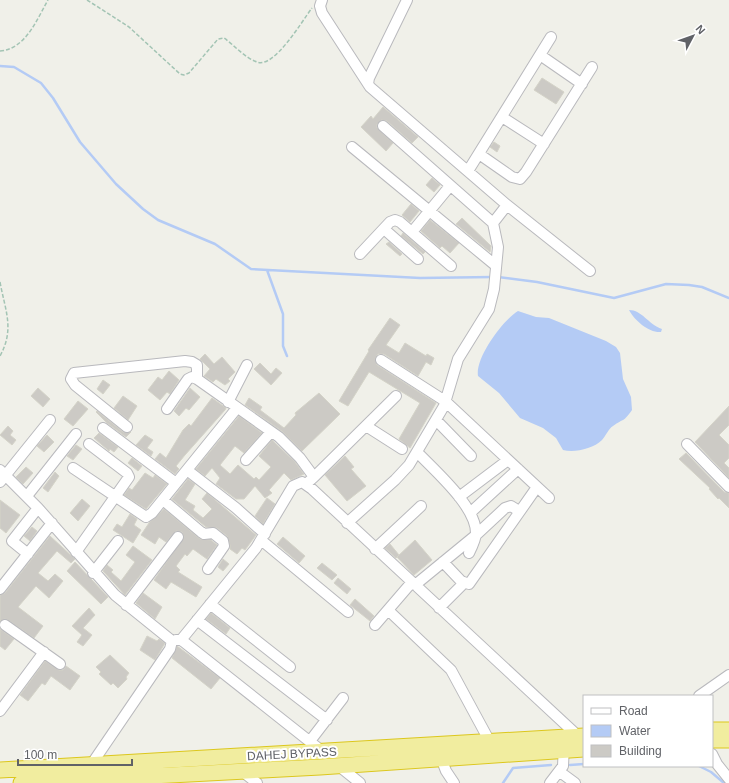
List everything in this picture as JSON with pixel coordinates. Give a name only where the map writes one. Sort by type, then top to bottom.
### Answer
[{"type":"highway","points":[[713,730],[729,730]]},
{"type":"highway","points":[[713,740],[729,740]]},
{"type":"highway","name":"DAHEJ BYPASS","points":[[0,770],[490,742],[575,742]]},
{"type":"highway","name":"DAHEJ BYPASS","points":[[21,783],[211,778],[243,772],[441,758],[575,742]]},
{"type":"street","points":[[368,84],[369,78],[407,0]]},
{"type":"street","points":[[321,2],[322,13],[374,92],[508,205],[590,271]]},
{"type":"street","points":[[468,171],[551,37]]},
{"type":"street","points":[[540,55],[582,84]]},
{"type":"street","points":[[479,154],[517,179],[523,176],[592,68]]},
{"type":"street","points":[[502,117],[544,144]]},
{"type":"street","points":[[347,523],[395,480],[409,465],[436,420],[445,401],[458,358],[486,315],[494,289],[498,247],[493,223],[383,126]]},
{"type":"street","points":[[352,147],[495,267]]},
{"type":"street","points":[[412,232],[450,186]]},
{"type":"street","points":[[493,223],[508,205]]},
{"type":"street","points":[[360,254],[390,222],[395,220],[400,222],[452,266]]},
{"type":"street","points":[[384,229],[418,259]]},
{"type":"street","points":[[381,360],[445,401],[549,498]]},
{"type":"street","points":[[127,427],[75,385],[71,378],[74,374],[186,361],[197,365],[197,379]]},
{"type":"street","points":[[228,402],[247,365]]},
{"type":"street","points":[[167,409],[188,379],[192,377],[197,379],[271,432],[290,448],[314,477]]},
{"type":"street","points":[[306,484],[396,396]]},
{"type":"street","points":[[73,468],[146,518],[163,500],[237,408]]},
{"type":"street","points":[[50,420],[2,476],[38,508],[93,573],[126,605],[177,640],[323,752]]},
{"type":"street","points":[[436,420],[471,456]]},
{"type":"street","points":[[366,426],[402,449]]},
{"type":"street","points":[[103,428],[176,483]]},
{"type":"street","points":[[246,460],[271,432]]},
{"type":"street","points":[[26,496],[76,434]]},
{"type":"street","points":[[76,552],[116,498],[129,477],[127,473],[89,444]]},
{"type":"street","points":[[687,444],[729,487]]},
{"type":"street","points":[[417,452],[459,497],[470,512],[476,526],[476,535],[469,553]]},
{"type":"street","points":[[459,497],[508,460]]},
{"type":"street","points":[[470,512],[518,469]]},
{"type":"street","points":[[187,470],[236,508],[263,537],[348,612]]},
{"type":"street","points":[[73,782],[89,765],[170,649],[197,620],[263,537],[293,486],[297,483],[306,484],[439,608],[575,742],[560,772],[550,783]]},
{"type":"street","points":[[443,562],[464,582],[469,584],[537,487]]},
{"type":"street","points":[[163,500],[201,532],[204,534],[213,533],[223,541],[224,546],[208,569]]},
{"type":"street","points":[[375,549],[421,506]]},
{"type":"street","points":[[375,625],[413,584],[476,535],[508,506],[519,511]]},
{"type":"street","points":[[28,554],[12,541],[38,508]]},
{"type":"street","points":[[0,589],[52,523]]},
{"type":"street","points":[[126,605],[178,536]]},
{"type":"street","points":[[93,573],[118,541]]},
{"type":"street","points":[[439,608],[464,582]]},
{"type":"street","points":[[210,604],[290,667]]},
{"type":"street","points":[[388,610],[451,670],[490,742]]},
{"type":"street","points":[[197,620],[326,720]]},
{"type":"street","points":[[5,625],[60,664]]},
{"type":"street","points":[[0,711],[44,652]]},
{"type":"street","points":[[699,695],[729,675]]},
{"type":"street","points":[[310,741],[343,698]]},
{"type":"street","points":[[713,756],[716,764],[729,779]]},
{"type":"street","points":[[441,758],[446,771],[454,783]]},
{"type":"street","points":[[339,766],[358,782]]},
{"type":"street","points":[[243,772],[257,783]]},
{"type":"street","points":[[560,772],[575,783]]},
{"type":"path","points":[[0,51],[12,48],[27,36],[48,0]]},
{"type":"path","points":[[87,0],[129,27],[180,74],[184,75],[189,73],[218,38],[224,38],[256,62],[263,63],[271,60],[278,54],[312,8],[321,2]]},
{"type":"path","points":[[0,282],[8,318],[9,332],[6,345],[0,356]]},
{"type":"water","points":[[629,310],[638,312],[657,327],[662,329],[661,332],[652,331],[643,326]]},
{"type":"water","points":[[518,311],[536,317],[549,318],[606,341],[616,347],[620,353],[623,379],[631,397],[632,410],[625,419],[611,427],[603,438],[594,446],[583,450],[563,450],[556,438],[543,428],[520,418],[499,393],[478,376],[478,368],[485,350],[491,340],[505,322]]},
{"type":"building","points":[[542,78],[564,92],[556,104],[534,90]]},
{"type":"building","points":[[383,107],[418,137],[412,143],[387,121],[381,120],[377,124],[377,128],[393,143],[386,151],[361,127],[371,116],[373,119]]},
{"type":"building","points":[[494,142],[500,146],[497,152],[490,147]]},
{"type":"building","points":[[432,178],[440,185],[434,192],[426,185]]},
{"type":"building","points":[[411,204],[419,211],[410,222],[402,215]]},
{"type":"building","points":[[462,218],[491,246],[490,252],[456,224]]},
{"type":"building","points":[[430,220],[459,243],[450,253],[442,246],[440,248],[421,231]]},
{"type":"building","points":[[403,233],[425,252],[423,254],[401,236]]},
{"type":"building","points":[[389,242],[402,254],[400,256],[386,244]]},
{"type":"building","points":[[390,318],[400,325],[386,345],[399,353],[405,343],[426,356],[427,354],[434,358],[431,365],[426,362],[418,376],[384,354],[378,354],[375,359],[377,365],[436,403],[410,448],[399,439],[420,403],[369,372],[348,406],[339,401],[369,351],[368,350]]},
{"type":"building","points":[[205,354],[214,364],[222,357],[235,372],[228,379],[230,381],[225,385],[216,379],[213,382],[204,376],[210,369],[200,359]]},
{"type":"building","points":[[260,363],[271,374],[276,368],[282,373],[271,385],[254,369]]},
{"type":"building","points":[[169,371],[179,380],[170,394],[167,392],[160,400],[148,390],[158,377],[162,380]]},
{"type":"building","points":[[103,380],[110,385],[103,394],[97,389]]},
{"type":"building","points":[[38,388],[50,399],[43,407],[31,396]]},
{"type":"building","points":[[190,388],[200,397],[189,410],[186,408],[179,416],[174,411]]},
{"type":"building","points":[[319,393],[340,414],[302,451],[283,432],[245,405],[249,398],[262,407],[260,410],[284,428],[296,415],[295,413]]},
{"type":"building","points":[[123,396],[137,406],[128,420],[114,408]]},
{"type":"building","points":[[212,398],[226,408],[176,466],[179,469],[175,474],[155,459],[160,453],[166,458],[183,430],[189,424],[191,426]]},
{"type":"building","points":[[78,401],[88,409],[73,426],[64,419]]},
{"type":"building","points":[[729,406],[729,425],[719,435],[729,445],[729,458],[724,463],[729,468],[729,478],[695,442]]},
{"type":"building","points":[[97,411],[123,432],[131,432],[126,437],[107,423],[96,412]]},
{"type":"building","points":[[239,416],[262,433],[244,453],[235,446],[220,465],[230,474],[238,465],[254,479],[256,477],[259,480],[271,467],[259,456],[272,440],[295,462],[304,474],[291,480],[284,473],[269,490],[272,493],[265,498],[255,486],[244,499],[236,499],[216,484],[220,478],[212,468],[205,476],[196,469]]},
{"type":"building","points":[[8,426],[13,431],[10,435],[16,440],[12,445],[0,435]]},
{"type":"building","points":[[99,433],[118,447],[114,452],[110,449],[109,451],[94,438]]},
{"type":"building","points":[[47,435],[54,442],[44,452],[37,446]]},
{"type":"building","points":[[145,435],[153,440],[147,448],[153,452],[151,456],[136,445]]},
{"type":"building","points":[[76,445],[82,449],[73,460],[67,456]]},
{"type":"building","points":[[686,453],[724,492],[729,493],[729,508],[719,498],[718,499],[709,489],[710,488],[679,459]]},
{"type":"building","points":[[345,456],[354,467],[351,469],[366,486],[347,501],[325,475]]},
{"type":"building","points":[[132,458],[142,466],[138,471],[128,463]]},
{"type":"building","points":[[26,467],[33,473],[23,484],[16,477]]},
{"type":"building","points":[[55,472],[59,476],[48,492],[43,488]]},
{"type":"building","points":[[145,473],[153,478],[155,475],[167,484],[146,509],[124,495],[129,488],[132,490]]},
{"type":"building","points":[[188,479],[195,484],[185,500],[195,506],[193,510],[203,518],[212,509],[202,499],[207,493],[256,535],[245,550],[242,548],[237,554],[230,549],[227,536],[217,528],[206,527],[172,499]]},
{"type":"building","points":[[267,498],[275,504],[263,524],[255,516]]},
{"type":"building","points":[[82,499],[90,506],[78,521],[70,513]]},
{"type":"building","points":[[0,500],[20,515],[6,533],[0,528]]},
{"type":"building","points":[[164,509],[200,539],[211,540],[217,545],[207,559],[193,549],[187,556],[185,554],[176,566],[180,570],[178,572],[202,587],[196,597],[171,582],[166,589],[154,580],[184,537],[182,532],[176,531],[166,542],[159,537],[155,544],[141,535],[149,523]]},
{"type":"building","points":[[130,514],[137,519],[134,525],[141,530],[133,543],[113,530],[117,524],[122,527]]},
{"type":"building","points":[[32,527],[37,531],[30,541],[24,536]]},
{"type":"building","points":[[50,536],[75,559],[71,563],[57,551],[38,573],[48,581],[55,574],[63,581],[49,598],[36,586],[18,607],[43,626],[34,638],[8,620],[5,619],[0,621],[0,595],[5,593]]},
{"type":"building","points":[[283,537],[305,556],[299,563],[277,544]]},
{"type":"building","points":[[415,540],[432,560],[414,575],[397,557]]},
{"type":"building","points":[[390,544],[399,555],[396,558],[385,548]]},
{"type":"building","points":[[133,546],[152,560],[125,595],[103,571],[107,565],[113,570],[111,572],[121,581],[135,562],[126,555]]},
{"type":"building","points":[[223,559],[229,564],[223,571],[218,567]]},
{"type":"building","points":[[75,562],[108,597],[101,604],[67,571]]},
{"type":"building","points":[[322,563],[337,575],[332,580],[317,568]]},
{"type":"building","points":[[338,578],[351,589],[347,594],[334,583]]},
{"type":"building","points":[[143,593],[162,607],[155,619],[136,603]]},
{"type":"building","points":[[355,599],[374,616],[370,621],[350,605]]},
{"type":"building","points":[[89,608],[95,615],[83,628],[92,635],[83,646],[77,642],[82,635],[72,626]]},
{"type":"building","points":[[211,613],[230,628],[226,634],[206,619]]},
{"type":"building","points":[[0,629],[14,639],[5,650],[0,646]]},
{"type":"building","points":[[147,636],[157,641],[159,639],[165,643],[155,660],[140,650]]},
{"type":"building","points":[[177,646],[220,678],[211,689],[172,658]]},
{"type":"building","points":[[110,655],[129,673],[126,677],[127,679],[118,688],[113,683],[111,685],[99,674],[101,672],[96,667]]},
{"type":"building","points":[[45,661],[59,670],[63,670],[66,666],[80,676],[70,690],[51,676],[45,685],[42,683],[28,701],[20,695]]},
{"type":"waterway","points":[[0,66],[14,67],[41,83],[53,98],[80,142],[116,184],[143,209],[158,220],[215,244],[251,269],[420,278],[493,277]]},
{"type":"waterway","points":[[267,270],[283,314],[283,346],[287,356]]},
{"type":"waterway","points":[[498,277],[537,282],[614,298],[666,284],[702,287],[729,298]]},
{"type":"waterway","points":[[570,765],[583,764]]},
{"type":"waterway","points":[[503,783],[513,768],[551,765]]},
{"type":"waterway","points":[[701,767],[711,772],[724,783]]}]
